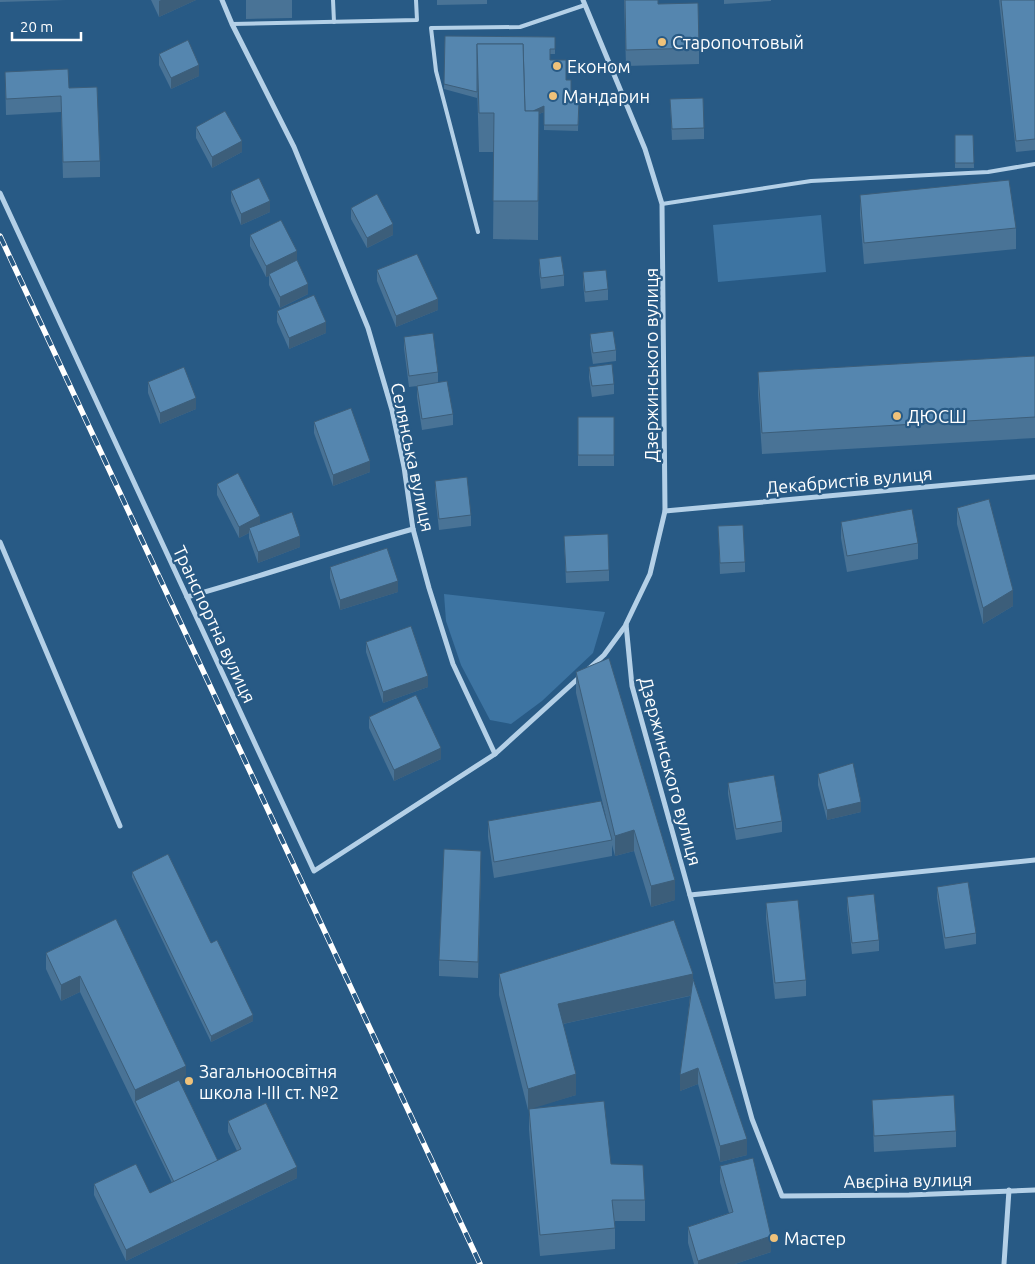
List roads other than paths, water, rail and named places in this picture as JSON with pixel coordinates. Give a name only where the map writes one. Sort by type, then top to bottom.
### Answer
[{"type":"street","name":"Селянська вулиця","points":[[222,0],[232,24],[294,147],[368,328],[392,410],[404,467],[413,530],[453,664],[496,754]]},
{"type":"street","name":"Дзержинського вулиця","points":[[584,3],[645,149],[662,204],[665,510],[650,574],[626,624],[632,686],[752,1119],[782,1196]]},
{"type":"street","name":"Транспортна вулиця","points":[[0,193],[314,871],[496,754]]},
{"type":"street","name":"Декабристів вулиця","points":[[665,510],[1035,477]]},
{"type":"street","points":[[187,597],[267,576],[346,547],[413,530]]},
{"type":"street","points":[[0,542],[120,826]]},
{"type":"street","points":[[496,754],[604,655],[626,624]]},
{"type":"street","points":[[690,894],[1035,860]]},
{"type":"street","points":[[1004,1264],[1009,1190]]},
{"type":"street","name":"Авєріна вулиця","points":[[782,1196],[909,1195],[1035,1190]]},
{"type":"lane","points":[[333,0],[334,22]]},
{"type":"lane","points":[[232,24],[417,20],[416,0]]},
{"type":"lane","points":[[478,232],[436,71],[432,28],[520,27],[584,3]]},
{"type":"lane","points":[[662,204],[811,181],[988,172],[1035,164]]},
{"type":"railway","points":[[0,236],[480,1264]]},
{"type":"place","name":"Старопочтовый","points":[[662,42]]},
{"type":"place","name":"Економ","points":[[557,66]]},
{"type":"place","name":"Мандарин","points":[[553,96]]},
{"type":"place","name":"ДЮСШ","points":[[897,416]]},
{"type":"place","name":"Загальноосвітня школа І-ІІІ ст. №2","points":[[189,1081]]},
{"type":"place","name":"Мастер","points":[[774,1238]]}]
